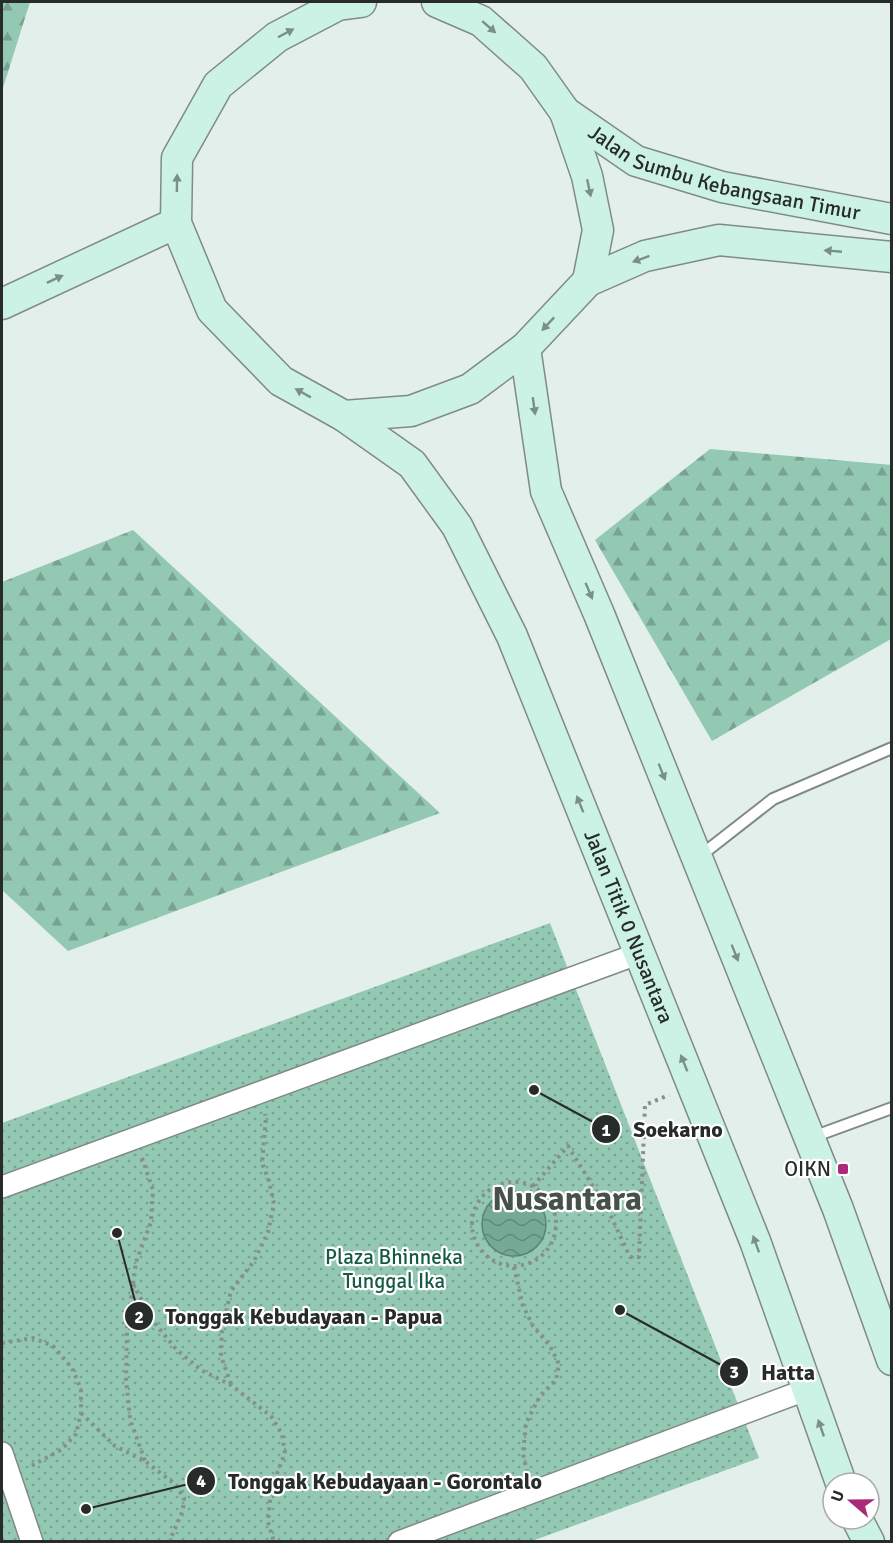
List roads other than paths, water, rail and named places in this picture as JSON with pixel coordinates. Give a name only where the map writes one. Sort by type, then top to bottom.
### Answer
[{"type":"street","points":[[344,416],[281,381],[212,310],[176,223],[177,158],[218,85],[277,37],[338,5],[361,2]]},
{"type":"street","name":"Jalan Sumbu Kebangsaan Timur","points":[[436,2],[481,21],[533,67],[564,112],[587,176],[598,230],[588,281]]},
{"type":"street","name":"Jalan Sumbu Kebangsaan Timur","points":[[564,112],[636,161],[722,187],[891,219]]},
{"type":"street","points":[[2,304],[176,223]]},
{"type":"street","name":"Jalan Sumbu Kebangsaan Timur","points":[[344,416],[411,411],[470,389],[525,348],[588,281],[645,256],[719,240],[891,257]]},
{"type":"street","points":[[525,348],[546,491],[599,614],[810,1138],[838,1209],[891,1360]]},
{"type":"street","name":"Jalan Titik 0 Nusantara","points":[[344,416],[412,464],[457,526],[512,636],[755,1241],[837,1471]]},
{"type":"street","points":[[2,1187],[640,953]]},
{"type":"street","points":[[399,1542],[808,1389]]},
{"type":"street","points":[[2,1453],[33,1542]]},
{"type":"lane","points":[[697,859],[773,799],[891,748]]},
{"type":"lane","points":[[810,1138],[891,1108]]},
{"type":"water","points":[[514,1192],[526,1194],[537,1201],[544,1212],[546,1224],[544,1236],[537,1247],[526,1254],[514,1256],[502,1254],[491,1247],[484,1236],[482,1224],[484,1212],[491,1201],[502,1194]]},
{"type":"place","name":"Soekarno","points":[[534,1090]]},
{"type":"place","name":"OIKN","points":[[843,1169]]},
{"type":"place","name":"Tonggak Kebudayaan - Papua","points":[[117,1233]]},
{"type":"place","name":"Hatta","points":[[620,1310]]},
{"type":"place","name":"Tonggak Kebudayaan - Gorontalo","points":[[86,1509]]},
{"type":"district","name":"Nusantara","points":[[567,1198]]},
{"type":"park label","name":"Plaza Bhinneka Tunggal Ika","points":[[394,1269]]}]
